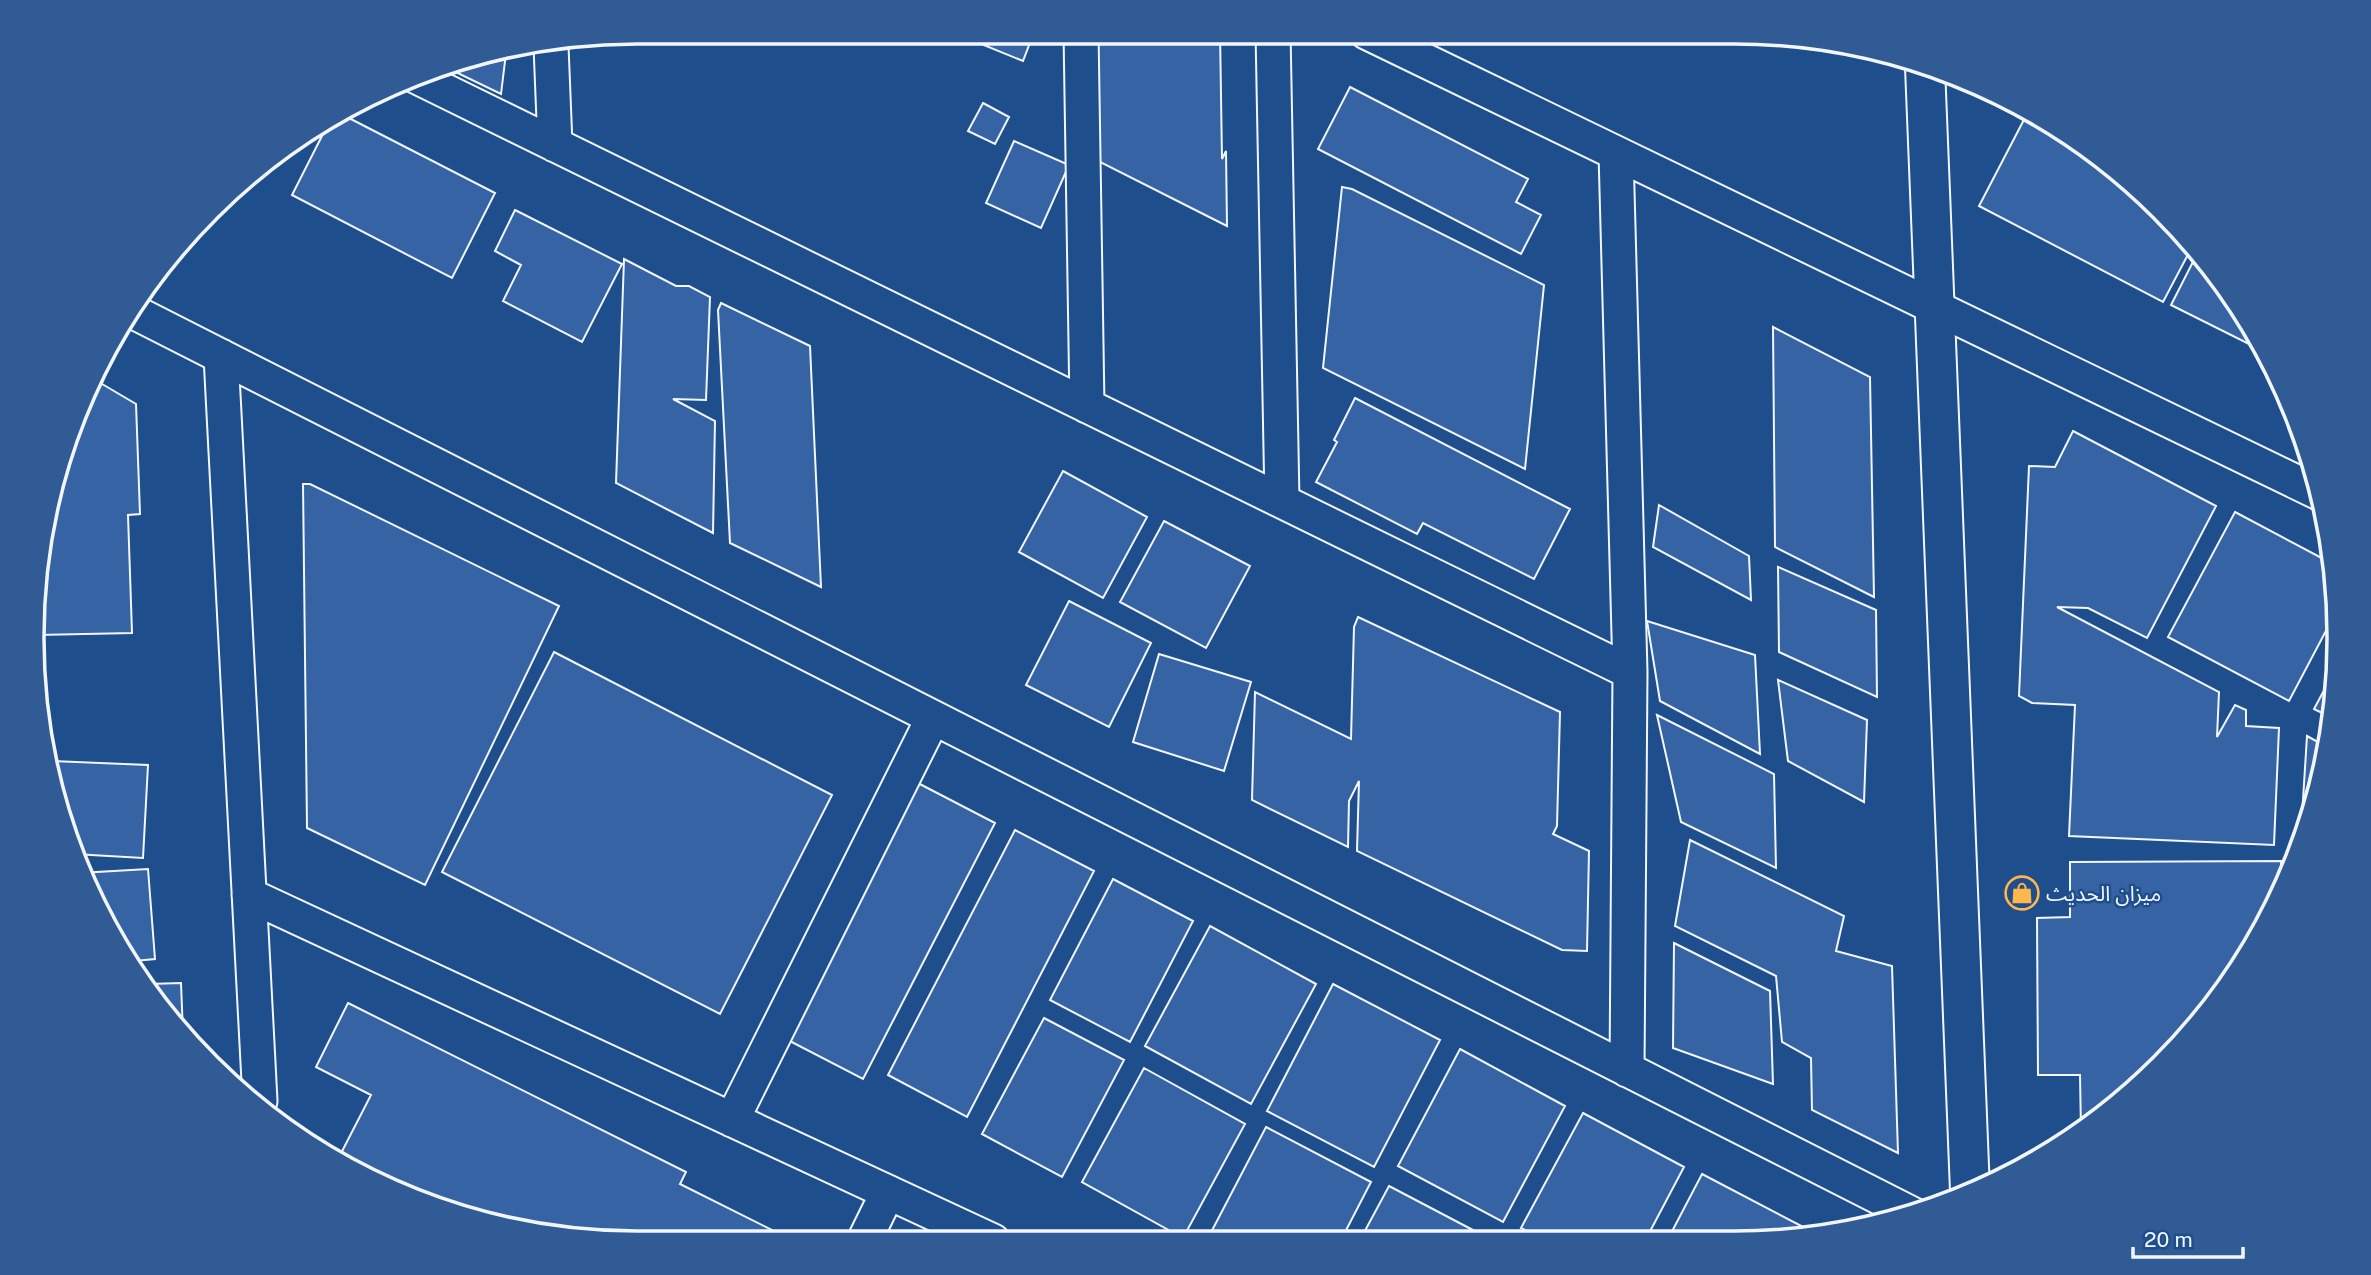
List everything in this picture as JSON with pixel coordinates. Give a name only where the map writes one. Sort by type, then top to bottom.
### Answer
[{"type":"street","points":[[1081,44],[1087,406]]},
{"type":"street","points":[[1273,44],[1282,501]]},
{"type":"street","points":[[1391,44],[2308,488]]},
{"type":"street","points":[[551,50],[555,145]]},
{"type":"street","points":[[1925,76],[1970,1182]]},
{"type":"street","points":[[428,82],[1630,672]]},
{"type":"street","points":[[1616,153],[1630,672],[1627,1070]]},
{"type":"street","points":[[140,315],[1899,1207]]},
{"type":"street","points":[[221,356],[260,1095]]},
{"type":"street","points":[[732,1120],[933,718]]},
{"type":"street","points":[[249,895],[972,1231]]},
{"type":"street","points":[[869,1231],[888,1192]]},
{"type":"building","points":[[981,44],[1029,44],[1023,61]]},
{"type":"building","points":[[1097,44],[1220,44],[1222,159],[1226,151],[1227,226],[1096,160]]},
{"type":"building","points":[[505,59],[501,94],[456,72]]},
{"type":"building","points":[[1350,87],[1528,179],[1516,202],[1541,215],[1521,254],[1318,149]]},
{"type":"building","points":[[983,103],[1009,117],[995,144],[968,131]]},
{"type":"building","points":[[350,118],[495,193],[452,278],[292,195],[323,135]]},
{"type":"building","points":[[2024,120],[2095,166],[2125,191],[2188,255],[2163,302],[1979,206]]},
{"type":"building","points":[[1014,141],[1069,165],[1041,228],[986,203]]},
{"type":"building","points":[[1342,187],[1352,189],[1544,285],[1525,469],[1323,368]]},
{"type":"building","points":[[515,210],[622,264],[582,342],[503,301],[521,265],[495,251]]},
{"type":"building","points":[[624,259],[676,286],[689,286],[710,297],[706,400],[673,399],[715,421],[713,533],[616,483]]},
{"type":"building","points":[[2193,262],[2250,344],[2171,305]]},
{"type":"building","points":[[721,303],[810,346],[821,587],[730,543],[718,310]]},
{"type":"building","points":[[1773,327],[1870,377],[1874,597],[1775,547]]},
{"type":"building","points":[[101,383],[136,404],[140,514],[128,515],[132,633],[44,635],[45,599],[55,522],[75,447]]},
{"type":"building","points":[[1355,398],[1570,509],[1534,579],[1423,523],[1417,534],[1316,482],[1337,442],[1334,440]]},
{"type":"building","points":[[2073,431],[2216,506],[2147,638],[2088,608],[2057,607],[2219,692],[2217,737],[2235,705],[2246,710],[2246,726],[2279,728],[2274,845],[2069,836],[2075,705],[2032,703],[2019,696],[2029,466],[2055,467]]},
{"type":"building","points":[[1063,471],[1147,517],[1103,598],[1019,552]]},
{"type":"building","points":[[303,484],[310,484],[559,606],[425,885],[307,828]]},
{"type":"building","points":[[1659,505],[1749,556],[1751,600],[1653,547]]},
{"type":"building","points":[[2235,512],[2322,558],[2327,629],[2289,701],[2168,637]]},
{"type":"building","points":[[1164,521],[1250,566],[1206,648],[1120,602]]},
{"type":"building","points":[[1778,567],[1876,610],[1877,697],[1779,652]]},
{"type":"building","points":[[1069,601],[1151,643],[1109,727],[1026,685]]},
{"type":"building","points":[[1358,617],[1560,712],[1557,826],[1553,834],[1589,851],[1587,951],[1562,950],[1357,851],[1359,781],[1349,801],[1348,847],[1252,800],[1255,692],[1351,739],[1354,627]]},
{"type":"building","points":[[1647,621],[1755,655],[1760,754],[1660,701]]},
{"type":"building","points":[[554,652],[832,795],[720,1014],[442,872]]},
{"type":"building","points":[[1159,654],[1251,682],[1224,771],[1133,742]]},
{"type":"building","points":[[1778,680],[1867,720],[1864,802],[1788,761]]},
{"type":"building","points":[[2325,689],[2322,713],[2314,709]]},
{"type":"building","points":[[1657,715],[1774,774],[1776,868],[1681,822]]},
{"type":"building","points":[[2307,736],[2318,742],[2303,806]]},
{"type":"building","points":[[57,761],[148,765],[143,858],[85,855]]},
{"type":"building","points":[[914,781],[995,823],[863,1079],[782,1037]]},
{"type":"building","points":[[1015,830],[1094,871],[967,1117],[888,1075]]},
{"type":"building","points":[[1690,840],[1844,916],[1836,951],[1892,966],[1898,1153],[1812,1110],[1811,1058],[1782,1042],[1776,976],[1675,926]]},
{"type":"building","points":[[2281,861],[2281,867],[2248,934],[2205,999],[2180,1029],[2125,1084],[2081,1119],[2080,1075],[2038,1075],[2037,918],[2070,917],[2070,862]]},
{"type":"building","points":[[148,869],[155,959],[140,960],[123,934],[92,872]]},
{"type":"building","points":[[1113,879],[1193,921],[1130,1042],[1050,1000]]},
{"type":"building","points":[[1210,926],[1316,984],[1251,1104],[1145,1046]]},
{"type":"building","points":[[1674,943],[1770,991],[1773,1084],[1673,1048]]},
{"type":"building","points":[[181,983],[182,1019],[166,999],[156,984]]},
{"type":"building","points":[[1333,984],[1440,1040],[1374,1167],[1267,1111]]},
{"type":"building","points":[[348,1003],[686,1172],[680,1184],[774,1231],[599,1230],[522,1220],[447,1200],[410,1186],[342,1152],[371,1095],[316,1067]]},
{"type":"building","points":[[1044,1018],[1124,1060],[1062,1177],[982,1134]]},
{"type":"building","points":[[1460,1049],[1565,1106],[1503,1222],[1398,1166]]},
{"type":"building","points":[[1144,1068],[1245,1124],[1187,1231],[1170,1231],[1082,1182]]},
{"type":"building","points":[[1583,1113],[1684,1167],[1650,1231],[1527,1231],[1521,1228]]},
{"type":"building","points":[[1266,1127],[1371,1182],[1346,1231],[1212,1231]]},
{"type":"building","points":[[1702,1174],[1803,1227],[1772,1230],[1672,1231]]},
{"type":"building","points":[[1389,1186],[1475,1231],[1365,1231]]},
{"type":"place","name":"ميزان الحديث","points":[[2022,893]]}]
